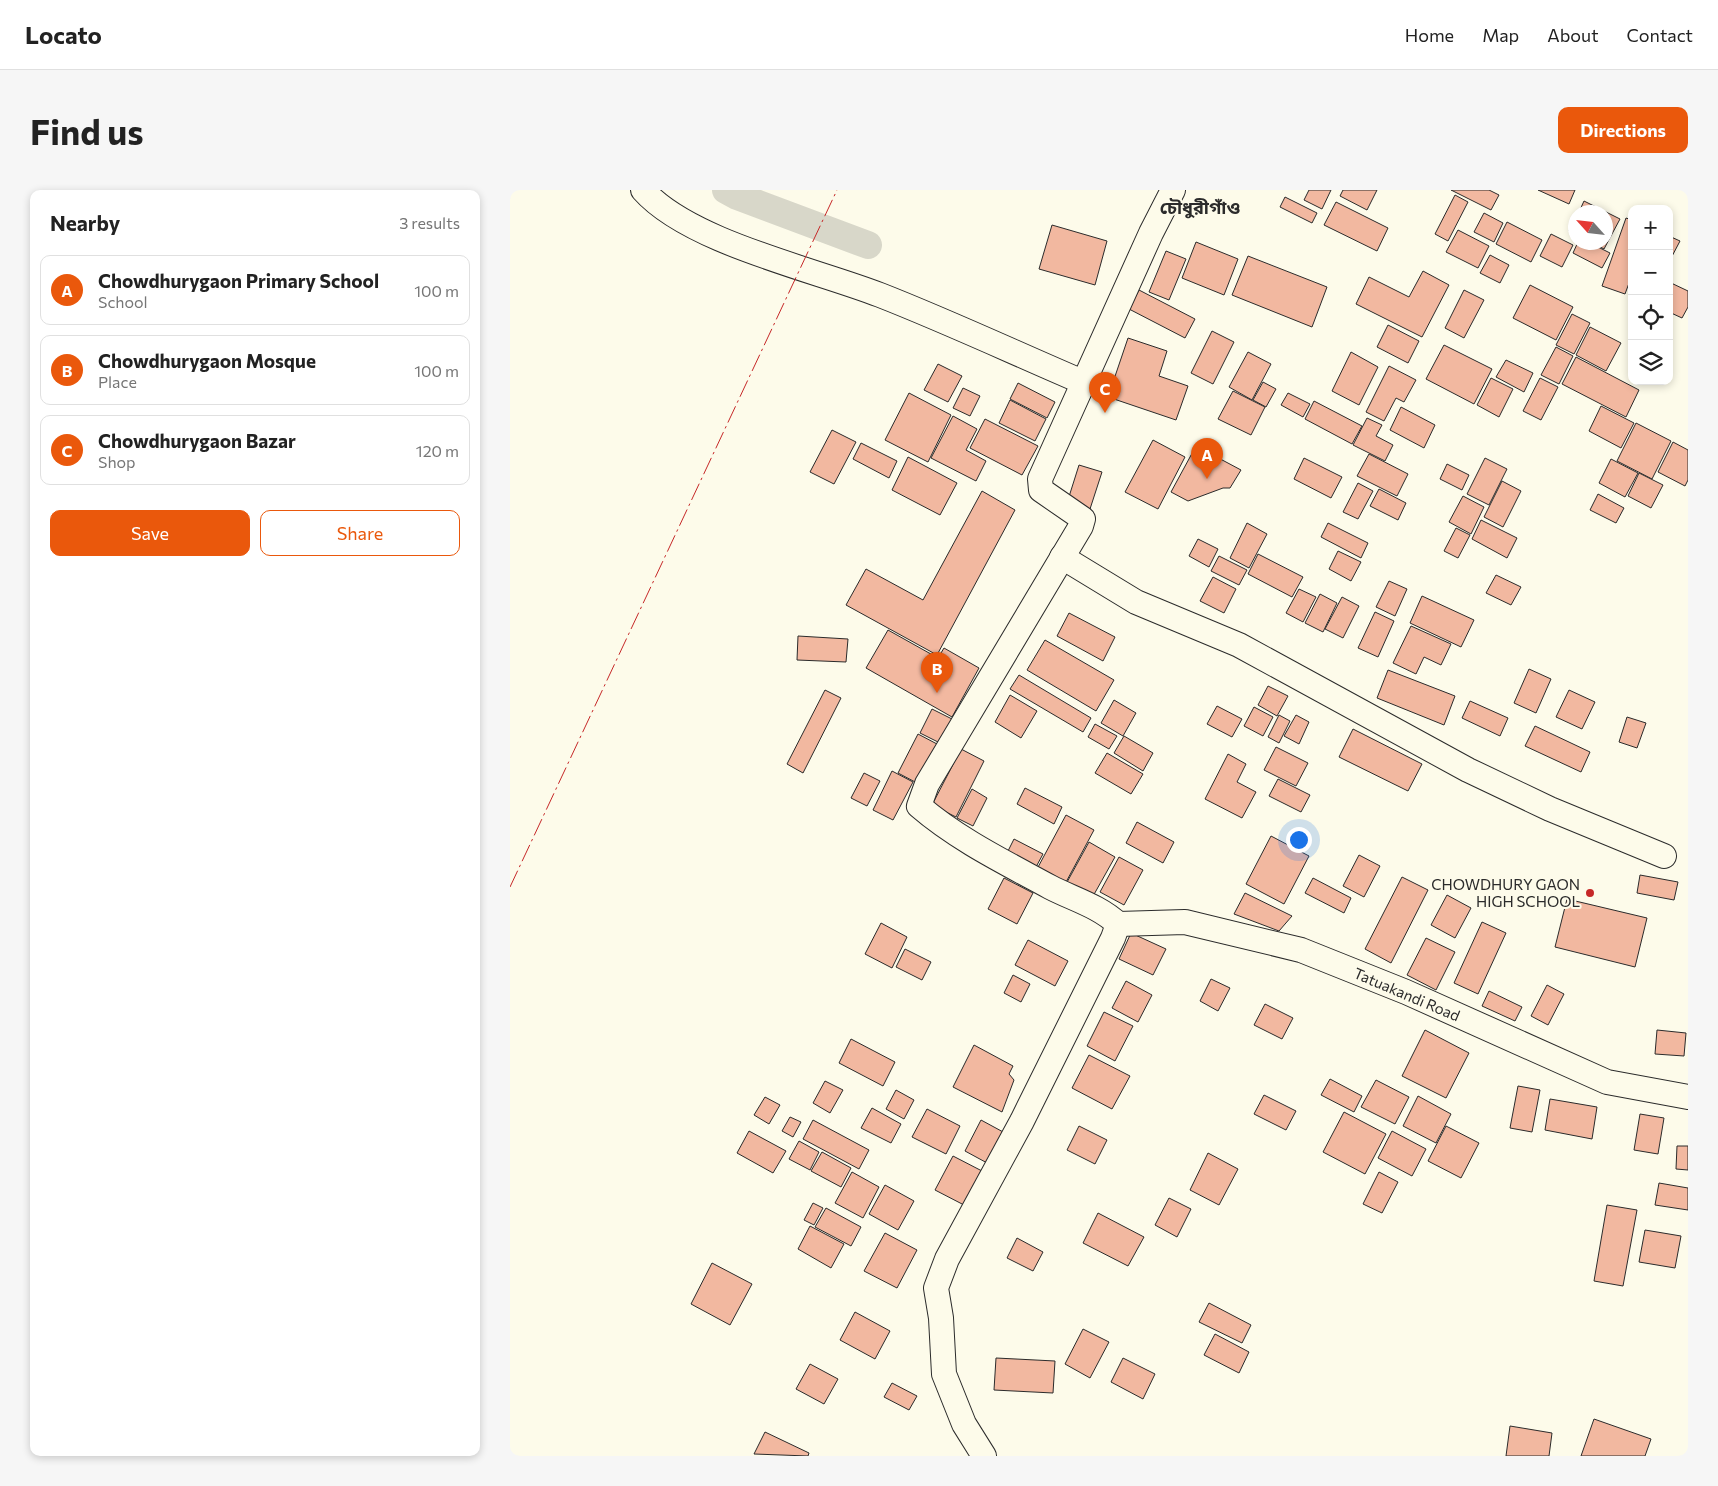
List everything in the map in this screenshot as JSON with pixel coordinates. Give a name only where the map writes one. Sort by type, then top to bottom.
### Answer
[{"type":"street","points":[[643,190],[653,202],[706,233],[880,295],[1085,383]]},
{"type":"street","points":[[984,1456],[964,1424],[944,1374],[941,1318],[936,1288],[947,1259],[1022,1121],[1113,938],[1118,924],[1107,913],[1052,888],[938,822],[919,806],[927,784],[1084,519],[1041,490],[1040,479],[1085,383],[1151,233],[1173,190]]},
{"type":"street","points":[[1062,557],[1136,602],[1239,645],[1468,770],[1550,809],[1664,856]]},
{"type":"street","name":"Tatuakandi Road","points":[[1118,924],[1185,922],[1301,950],[1406,992],[1607,1082],[1688,1097]]},
{"type":"building","points":[[1309,190],[1331,190],[1322,209],[1304,200]]},
{"type":"building","points":[[1343,190],[1377,190],[1367,210],[1340,196]]},
{"type":"building","points":[[1451,190],[1489,190],[1499,195],[1491,210]]},
{"type":"building","points":[[1538,190],[1575,190],[1569,204]]},
{"type":"building","points":[[1455,195],[1468,202],[1448,241],[1435,234]]},
{"type":"building","points":[[1285,197],[1317,213],[1312,223],[1280,207]]},
{"type":"building","points":[[1584,201],[1592,205],[1582,205]]},
{"type":"building","points":[[1336,202],[1388,228],[1377,251],[1324,225]]},
{"type":"building","points":[[1484,213],[1503,223],[1494,242],[1474,232]]},
{"type":"building","points":[[1613,216],[1620,219],[1613,232]]},
{"type":"building","points":[[1626,218],[1628,219],[1628,286],[1625,294],[1602,286]]},
{"type":"building","points":[[1507,222],[1542,240],[1531,262],[1496,244]]},
{"type":"building","points":[[1052,225],[1107,241],[1095,285],[1039,269]]},
{"type":"building","points":[[1458,230],[1489,246],[1478,268],[1446,252]]},
{"type":"building","points":[[1551,234],[1568,242],[1568,250],[1570,250],[1562,267],[1540,256]]},
{"type":"building","points":[[1673,238],[1680,241],[1673,254]]},
{"type":"building","points":[[1196,242],[1238,259],[1224,295],[1182,278]]},
{"type":"building","points":[[1574,250],[1604,250],[1610,253],[1602,268],[1573,253]]},
{"type":"building","points":[[1166,251],[1186,259],[1169,300],[1149,292]]},
{"type":"building","points":[[1490,255],[1509,265],[1500,283],[1480,273]]},
{"type":"building","points":[[1248,256],[1327,287],[1312,327],[1232,295]]},
{"type":"building","points":[[1423,271],[1449,285],[1422,337],[1356,304],[1369,277],[1409,297]]},
{"type":"building","points":[[1673,284],[1688,291],[1688,307],[1682,318],[1673,314]]},
{"type":"building","points":[[1530,285],[1573,307],[1556,340],[1513,318]]},
{"type":"building","points":[[1139,290],[1195,319],[1185,338],[1129,309]]},
{"type":"building","points":[[1464,290],[1484,300],[1464,338],[1445,328]]},
{"type":"building","points":[[1572,314],[1590,323],[1574,354],[1556,345]]},
{"type":"building","points":[[1388,325],[1419,341],[1408,363],[1377,347]]},
{"type":"building","points":[[1590,327],[1621,343],[1606,371],[1576,355]]},
{"type":"building","points":[[1212,331],[1234,342],[1213,384],[1191,373]]},
{"type":"building","points":[[1128,338],[1167,351],[1159,376],[1188,386],[1176,420],[1108,397]]},
{"type":"building","points":[[1444,345],[1492,369],[1474,404],[1426,379]]},
{"type":"building","points":[[1556,347],[1573,356],[1559,384],[1541,375]]},
{"type":"building","points":[[1248,352],[1271,364],[1252,400],[1229,387]]},
{"type":"building","points":[[1351,352],[1378,367],[1359,405],[1332,391]]},
{"type":"building","points":[[1576,357],[1639,390],[1626,417],[1562,384]]},
{"type":"building","points":[[1506,360],[1533,373],[1524,392],[1496,377]]},
{"type":"building","points":[[938,364],[962,376],[948,402],[924,390]]},
{"type":"building","points":[[1389,366],[1416,380],[1404,402],[1396,398],[1384,421],[1366,412]]},
{"type":"building","points":[[1491,378],[1513,389],[1499,417],[1477,405]]},
{"type":"building","points":[[1540,378],[1558,387],[1541,420],[1523,411]]},
{"type":"building","points":[[1263,382],[1276,389],[1266,407],[1253,400]]},
{"type":"building","points":[[1018,383],[1055,402],[1047,418],[1010,399]]},
{"type":"building","points":[[963,388],[980,396],[970,416],[953,408]]},
{"type":"building","points":[[1233,391],[1265,407],[1251,435],[1218,419]]},
{"type":"building","points":[[909,393],[951,415],[928,462],[885,440]]},
{"type":"building","points":[[1288,393],[1310,404],[1303,417],[1281,405]]},
{"type":"building","points":[[1010,400],[1046,419],[1035,441],[999,423]]},
{"type":"building","points":[[1314,401],[1362,426],[1352,444],[1305,419]]},
{"type":"building","points":[[1601,406],[1634,423],[1621,448],[1589,431]]},
{"type":"building","points":[[1401,407],[1435,425],[1424,448],[1390,430]]},
{"type":"building","points":[[953,416],[977,429],[966,450],[986,461],[976,481],[931,458]]},
{"type":"building","points":[[1367,418],[1382,425],[1376,436],[1393,445],[1385,461],[1353,445]]},
{"type":"building","points":[[985,419],[1038,446],[1022,475],[970,448]]},
{"type":"building","points":[[1636,423],[1671,441],[1652,479],[1617,461]]},
{"type":"building","points":[[832,430],[856,442],[834,484],[810,472]]},
{"type":"building","points":[[1153,440],[1185,457],[1158,509],[1125,492]]},
{"type":"building","points":[[1673,442],[1688,450],[1688,480],[1685,486],[1658,472]]},
{"type":"building","points":[[861,443],[897,461],[889,478],[853,459]]},
{"type":"building","points":[[1196,446],[1241,470],[1230,488],[1223,488],[1188,501],[1171,492]]},
{"type":"building","points":[[1369,454],[1408,474],[1397,496],[1357,476]]},
{"type":"building","points":[[908,457],[957,483],[940,515],[892,490]]},
{"type":"building","points":[[1304,458],[1342,477],[1331,498],[1294,479]]},
{"type":"building","points":[[1485,458],[1507,469],[1489,505],[1467,494]]},
{"type":"building","points":[[1611,459],[1638,473],[1625,497],[1599,483]]},
{"type":"building","points":[[1447,464],[1469,475],[1462,490],[1440,479]]},
{"type":"building","points":[[1079,465],[1102,472],[1090,509],[1067,503]]},
{"type":"building","points":[[1639,473],[1663,485],[1651,508],[1628,496]]},
{"type":"building","points":[[1502,481],[1521,491],[1503,527],[1484,517]]},
{"type":"building","points":[[1358,483],[1373,491],[1358,519],[1343,512]]},
{"type":"building","points":[[1379,489],[1406,503],[1398,520],[1370,506]]},
{"type":"building","points":[[982,491],[1015,510],[937,655],[846,605],[866,569],[923,600]]},
{"type":"building","points":[[1598,494],[1624,508],[1616,523],[1590,510]]},
{"type":"building","points":[[1463,496],[1484,507],[1471,534],[1449,522]]},
{"type":"building","points":[[1481,520],[1517,538],[1507,558],[1472,539]]},
{"type":"building","points":[[1247,523],[1267,534],[1249,568],[1230,558]]},
{"type":"building","points":[[1328,523],[1368,543],[1361,558],[1321,537]]},
{"type":"building","points":[[1456,528],[1470,535],[1458,558],[1444,551]]},
{"type":"building","points":[[1198,539],[1218,549],[1209,567],[1189,556]]},
{"type":"building","points":[[1338,551],[1361,562],[1351,581],[1329,569]]},
{"type":"building","points":[[1258,554],[1303,577],[1292,597],[1248,574]]},
{"type":"building","points":[[1219,556],[1247,570],[1239,585],[1211,571]]},
{"type":"building","points":[[1496,575],[1521,587],[1511,605],[1486,593]]},
{"type":"building","points":[[1213,577],[1236,589],[1224,613],[1200,601]]},
{"type":"building","points":[[1389,581],[1407,589],[1395,616],[1376,607]]},
{"type":"building","points":[[1299,589],[1316,597],[1303,622],[1286,613]]},
{"type":"building","points":[[1320,594],[1337,603],[1323,632],[1305,623]]},
{"type":"building","points":[[1422,596],[1474,620],[1461,647],[1410,623]]},
{"type":"building","points":[[1342,597],[1359,606],[1343,638],[1325,629]]},
{"type":"building","points":[[1375,612],[1394,621],[1378,657],[1358,648]]},
{"type":"building","points":[[1069,613],[1115,637],[1103,661],[1057,636]]},
{"type":"building","points":[[1411,626],[1451,644],[1441,665],[1424,657],[1416,674],[1393,663]]},
{"type":"building","points":[[888,630],[938,658],[944,648],[979,668],[952,717],[866,668]]},
{"type":"building","points":[[798,636],[848,639],[846,662],[797,660]]},
{"type":"building","points":[[1045,640],[1114,680],[1096,711],[1027,670]]},
{"type":"building","points":[[1529,669],[1551,679],[1536,713],[1514,703]]},
{"type":"building","points":[[1388,670],[1455,696],[1444,725],[1377,698]]},
{"type":"building","points":[[1019,675],[1091,718],[1083,732],[1010,689]]},
{"type":"building","points":[[1268,686],[1288,696],[1277,716],[1258,705]]},
{"type":"building","points":[[825,690],[841,698],[803,773],[787,764]]},
{"type":"building","points":[[1569,690],[1595,702],[1582,729],[1556,717]]},
{"type":"building","points":[[1010,695],[1037,711],[1021,738],[995,722]]},
{"type":"building","points":[[1114,700],[1136,713],[1123,736],[1101,723]]},
{"type":"building","points":[[1470,701],[1508,718],[1500,736],[1462,718]]},
{"type":"building","points":[[1217,706],[1242,719],[1232,737],[1207,724]]},
{"type":"building","points":[[1254,707],[1273,717],[1263,736],[1244,726]]},
{"type":"building","points":[[932,709],[952,719],[940,743],[920,733]]},
{"type":"building","points":[[1279,715],[1290,721],[1279,743],[1268,737]]},
{"type":"building","points":[[1296,715],[1309,722],[1299,744],[1284,736]]},
{"type":"building","points":[[1627,717],[1646,723],[1637,748],[1619,742]]},
{"type":"building","points":[[1095,724],[1117,736],[1109,749],[1088,737]]},
{"type":"building","points":[[1535,726],[1590,752],[1581,772],[1525,746]]},
{"type":"building","points":[[1353,729],[1422,764],[1408,791],[1339,757]]},
{"type":"building","points":[[918,734],[937,744],[917,783],[898,773]]},
{"type":"building","points":[[1124,736],[1153,753],[1143,771],[1114,753]]},
{"type":"building","points":[[1276,747],[1308,763],[1296,786],[1264,770]]},
{"type":"building","points":[[961,749],[984,761],[956,817],[932,805]]},
{"type":"building","points":[[1107,753],[1143,774],[1131,794],[1095,773]]},
{"type":"building","points":[[1228,754],[1246,764],[1237,782],[1256,792],[1242,818],[1205,799]]},
{"type":"building","points":[[892,771],[913,782],[893,820],[873,810]]},
{"type":"building","points":[[864,773],[880,781],[867,806],[851,798]]},
{"type":"building","points":[[1278,779],[1310,795],[1301,812],[1269,796]]},
{"type":"building","points":[[1025,788],[1062,807],[1054,824],[1017,804]]},
{"type":"building","points":[[972,789],[987,798],[973,826],[957,818]]},
{"type":"building","points":[[1066,815],[1094,830],[1065,884],[1037,869]]},
{"type":"building","points":[[1137,822],[1174,842],[1163,863],[1126,843]]},
{"type":"building","points":[[1271,836],[1309,856],[1284,904],[1246,884]]},
{"type":"building","points":[[1014,839],[1043,854],[1036,867],[1007,853]]},
{"type":"building","points":[[1089,842],[1115,857],[1092,898],[1066,884]]},
{"type":"building","points":[[1359,855],[1380,866],[1364,897],[1343,886]]},
{"type":"building","points":[[1119,857],[1143,870],[1124,905],[1100,892]]},
{"type":"building","points":[[1640,875],[1678,882],[1674,900],[1637,893]]},
{"type":"building","points":[[1402,877],[1428,890],[1391,963],[1365,949]]},
{"type":"building","points":[[1004,878],[1033,893],[1017,924],[988,909]]},
{"type":"building","points":[[1313,878],[1351,898],[1344,913],[1305,893]]},
{"type":"building","points":[[1245,893],[1292,916],[1279,931],[1234,914]]},
{"type":"building","points":[[1447,895],[1471,908],[1455,938],[1431,925]]},
{"type":"building","points":[[1567,899],[1647,918],[1635,967],[1555,947]]},
{"type":"building","points":[[1482,922],[1506,933],[1478,994],[1454,983]]},
{"type":"building","points":[[881,923],[907,937],[892,968],[865,954]]},
{"type":"building","points":[[1131,933],[1166,949],[1153,975],[1119,959]]},
{"type":"building","points":[[1426,938],[1455,952],[1436,990],[1407,975]]},
{"type":"building","points":[[1028,940],[1068,961],[1055,986],[1015,965]]},
{"type":"building","points":[[905,949],[931,962],[922,980],[896,967]]},
{"type":"building","points":[[1013,975],[1030,984],[1021,1002],[1004,993]]},
{"type":"building","points":[[1211,979],[1230,988],[1218,1011],[1200,1001]]},
{"type":"building","points":[[1126,981],[1152,995],[1138,1022],[1112,1008]]},
{"type":"building","points":[[1547,985],[1564,994],[1548,1025],[1531,1016]]},
{"type":"building","points":[[1489,991],[1522,1007],[1515,1021],[1482,1006]]},
{"type":"building","points":[[1265,1004],[1293,1018],[1282,1039],[1254,1025]]},
{"type":"building","points":[[1104,1012],[1133,1026],[1115,1061],[1087,1046]]},
{"type":"building","points":[[1425,1030],[1469,1053],[1446,1098],[1402,1076]]},
{"type":"building","points":[[1657,1030],[1686,1033],[1684,1056],[1655,1054]]},
{"type":"building","points":[[851,1039],[895,1062],[883,1086],[839,1063]]},
{"type":"building","points":[[974,1045],[1013,1066],[1009,1074],[1014,1080],[1002,1112],[953,1087]]},
{"type":"building","points":[[1089,1055],[1130,1076],[1112,1109],[1072,1088]]},
{"type":"building","points":[[1330,1079],[1362,1096],[1354,1112],[1321,1095]]},
{"type":"building","points":[[1376,1080],[1409,1097],[1395,1124],[1361,1107]]},
{"type":"building","points":[[825,1081],[843,1090],[830,1113],[813,1103]]},
{"type":"building","points":[[1518,1086],[1540,1090],[1532,1132],[1510,1128]]},
{"type":"building","points":[[896,1090],[914,1100],[904,1119],[886,1109]]},
{"type":"building","points":[[1264,1095],[1296,1111],[1286,1130],[1254,1114]]},
{"type":"building","points":[[1418,1096],[1451,1114],[1436,1143],[1403,1126]]},
{"type":"building","points":[[765,1097],[780,1105],[769,1124],[754,1115]]},
{"type":"building","points":[[1550,1099],[1597,1107],[1592,1139],[1545,1130]]},
{"type":"building","points":[[872,1108],[901,1124],[891,1143],[861,1128]]},
{"type":"building","points":[[927,1109],[960,1126],[946,1154],[912,1137]]},
{"type":"building","points":[[1344,1112],[1386,1134],[1365,1174],[1323,1152]]},
{"type":"building","points":[[1640,1114],[1664,1118],[1658,1154],[1634,1150]]},
{"type":"building","points":[[790,1117],[801,1122],[793,1137],[782,1131]]},
{"type":"building","points":[[813,1120],[869,1150],[859,1169],[803,1139]]},
{"type":"building","points":[[981,1120],[1005,1133],[989,1164],[965,1151]]},
{"type":"building","points":[[1079,1126],[1107,1140],[1095,1164],[1067,1150]]},
{"type":"building","points":[[1446,1126],[1479,1143],[1461,1178],[1428,1161]]},
{"type":"building","points":[[749,1131],[786,1151],[773,1173],[737,1153]]},
{"type":"building","points":[[1392,1131],[1426,1149],[1412,1176],[1378,1158]]},
{"type":"building","points":[[799,1141],[819,1152],[810,1170],[789,1159]]},
{"type":"building","points":[[1677,1146],[1688,1146],[1688,1170],[1676,1169]]},
{"type":"building","points":[[822,1152],[851,1168],[841,1187],[811,1171]]},
{"type":"building","points":[[1208,1153],[1238,1169],[1219,1205],[1190,1190]]},
{"type":"building","points":[[953,1156],[982,1171],[964,1205],[935,1190]]},
{"type":"building","points":[[852,1172],[879,1187],[863,1218],[835,1203]]},
{"type":"building","points":[[1379,1172],[1398,1182],[1382,1213],[1363,1204]]},
{"type":"building","points":[[1659,1183],[1688,1188],[1688,1210],[1655,1205]]},
{"type":"building","points":[[885,1185],[914,1201],[898,1230],[869,1214]]},
{"type":"building","points":[[1169,1198],[1191,1209],[1177,1237],[1155,1225]]},
{"type":"building","points":[[813,1203],[823,1208],[814,1225],[804,1220]]},
{"type":"building","points":[[1607,1205],[1637,1210],[1623,1286],[1594,1281]]},
{"type":"building","points":[[826,1208],[861,1227],[851,1246],[815,1227]]},
{"type":"building","points":[[1098,1213],[1144,1237],[1128,1266],[1083,1243]]},
{"type":"building","points":[[810,1226],[844,1244],[831,1268],[798,1249]]},
{"type":"building","points":[[1645,1230],[1681,1236],[1675,1268],[1639,1262]]},
{"type":"building","points":[[885,1233],[917,1250],[897,1288],[864,1271]]},
{"type":"building","points":[[1017,1238],[1043,1252],[1033,1271],[1007,1258]]},
{"type":"building","points":[[712,1263],[752,1284],[730,1325],[691,1304]]},
{"type":"building","points":[[1209,1303],[1251,1325],[1242,1343],[1199,1322]]},
{"type":"building","points":[[855,1312],[890,1331],[875,1359],[840,1340]]},
{"type":"building","points":[[1083,1329],[1109,1342],[1090,1378],[1065,1364]]},
{"type":"building","points":[[1215,1334],[1249,1352],[1239,1373],[1204,1355]]},
{"type":"building","points":[[996,1358],[1055,1361],[1053,1393],[994,1390]]},
{"type":"building","points":[[1123,1358],[1155,1374],[1143,1399],[1111,1382]]},
{"type":"building","points":[[810,1364],[838,1379],[824,1404],[796,1389]]},
{"type":"building","points":[[892,1383],[917,1396],[909,1410],[884,1397]]},
{"type":"building","points":[[1594,1419],[1651,1439],[1645,1456],[1581,1456]]},
{"type":"building","points":[[1510,1426],[1552,1433],[1549,1456],[1506,1456]]},
{"type":"building","points":[[765,1432],[809,1453],[808,1456],[754,1454]]},
{"type":"waterway","points":[[726,190],[737,196],[868,245]]},
{"type":"power","points":[[510,887],[837,190]]},
{"type":"place","name":"Chowdhurygaon Bazar","points":[[1105,413]]},
{"type":"place","name":"Chowdhurygaon Primary School","points":[[1207,479]]},
{"type":"place","name":"Chowdhurygaon Mosque","points":[[937,693]]},
{"type":"place","name":"CHOWDHURY GAON HIGH SCHOOL","points":[[1590,893]]},
{"type":"district","name":"চৌধুরীগাঁও","points":[[1200,207]]}]
